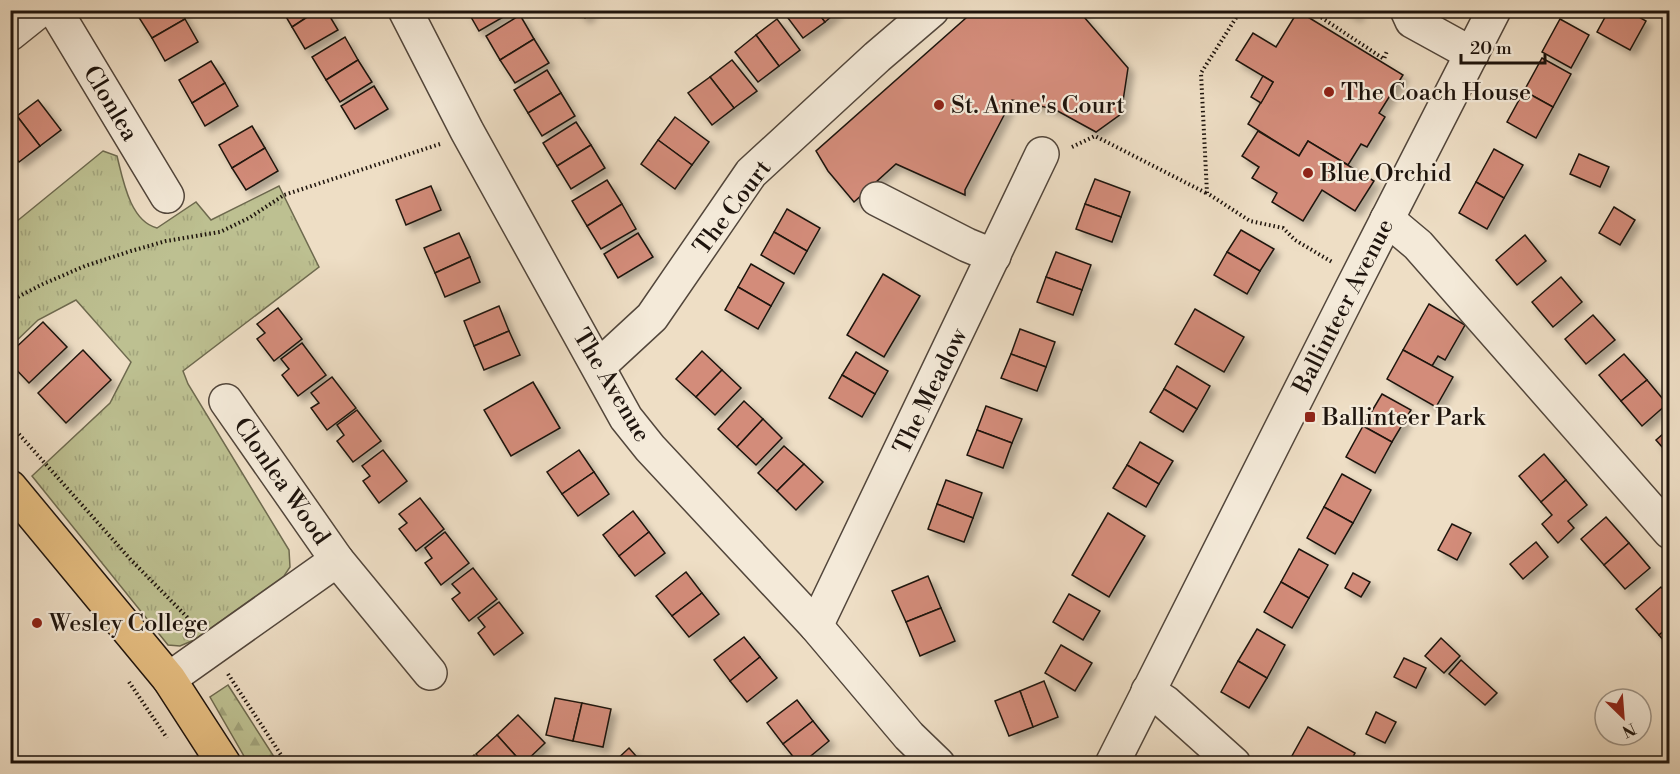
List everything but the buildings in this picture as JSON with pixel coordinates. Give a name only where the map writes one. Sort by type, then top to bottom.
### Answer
[{"type":"main road","points":[[10,487],[169,680],[224,764]]},
{"type":"street","points":[[10,34],[40,10]]},
{"type":"street","name":"Clonlea","points":[[55,10],[167,196]]},
{"type":"street","name":"The Avenue","points":[[405,10],[467,131],[626,418],[650,448],[816,626],[909,736],[938,764]]},
{"type":"street","name":"The Court","points":[[599,366],[652,317],[752,173],[877,57],[932,10]]},
{"type":"street","points":[[1407,10],[1412,21],[1472,54]]},
{"type":"street","name":"Ballinteer Avenue","points":[[1112,764],[1494,10]]},
{"type":"street","name":"The Meadow","points":[[816,626],[994,256],[1057,151]]},
{"type":"street","points":[[877,199],[994,256]]},
{"type":"street","points":[[1387,219],[1418,245],[1670,532]]},
{"type":"street","name":"Clonlea Wood","points":[[226,401],[337,560],[430,673]]},
{"type":"street","name":"Clonlea Wood","points":[[169,680],[337,560]]},
{"type":"street","points":[[1148,691],[1165,702],[1234,764]]},
{"type":"path","points":[[1207,193],[1201,73],[1241,10]]},
{"type":"path","points":[[1310,10],[1384,59],[1387,51]]},
{"type":"path","points":[[1057,151],[1095,136],[1207,193],[1250,221],[1283,228],[1295,240],[1336,264]]},
{"type":"path","points":[[10,301],[64,275],[131,251],[166,241],[220,232],[249,218],[284,195],[446,142]]},
{"type":"path","points":[[10,424],[131,560],[187,617],[287,764]]},
{"type":"green space","points":[[103,151],[117,156],[125,187],[134,208],[148,224],[157,228],[196,202],[211,220],[279,186],[319,267],[183,371],[188,384],[289,550],[290,567],[284,576],[194,640],[180,646],[168,645],[32,476],[110,403],[131,362],[76,300],[38,320],[11,346],[11,226]]},
{"type":"green space","points":[[228,685],[278,763],[248,763],[210,697]]},
{"type":"place","name":"The Coach House","points":[[1329,92]]},
{"type":"place","name":"St. Anne's Court","points":[[939,105]]},
{"type":"place","name":"Blue Orchid","points":[[1308,173]]},
{"type":"place","name":"Ballinteer Park","points":[[1310,417]]},
{"type":"place","name":"Wesley College","points":[[37,623]]}]
